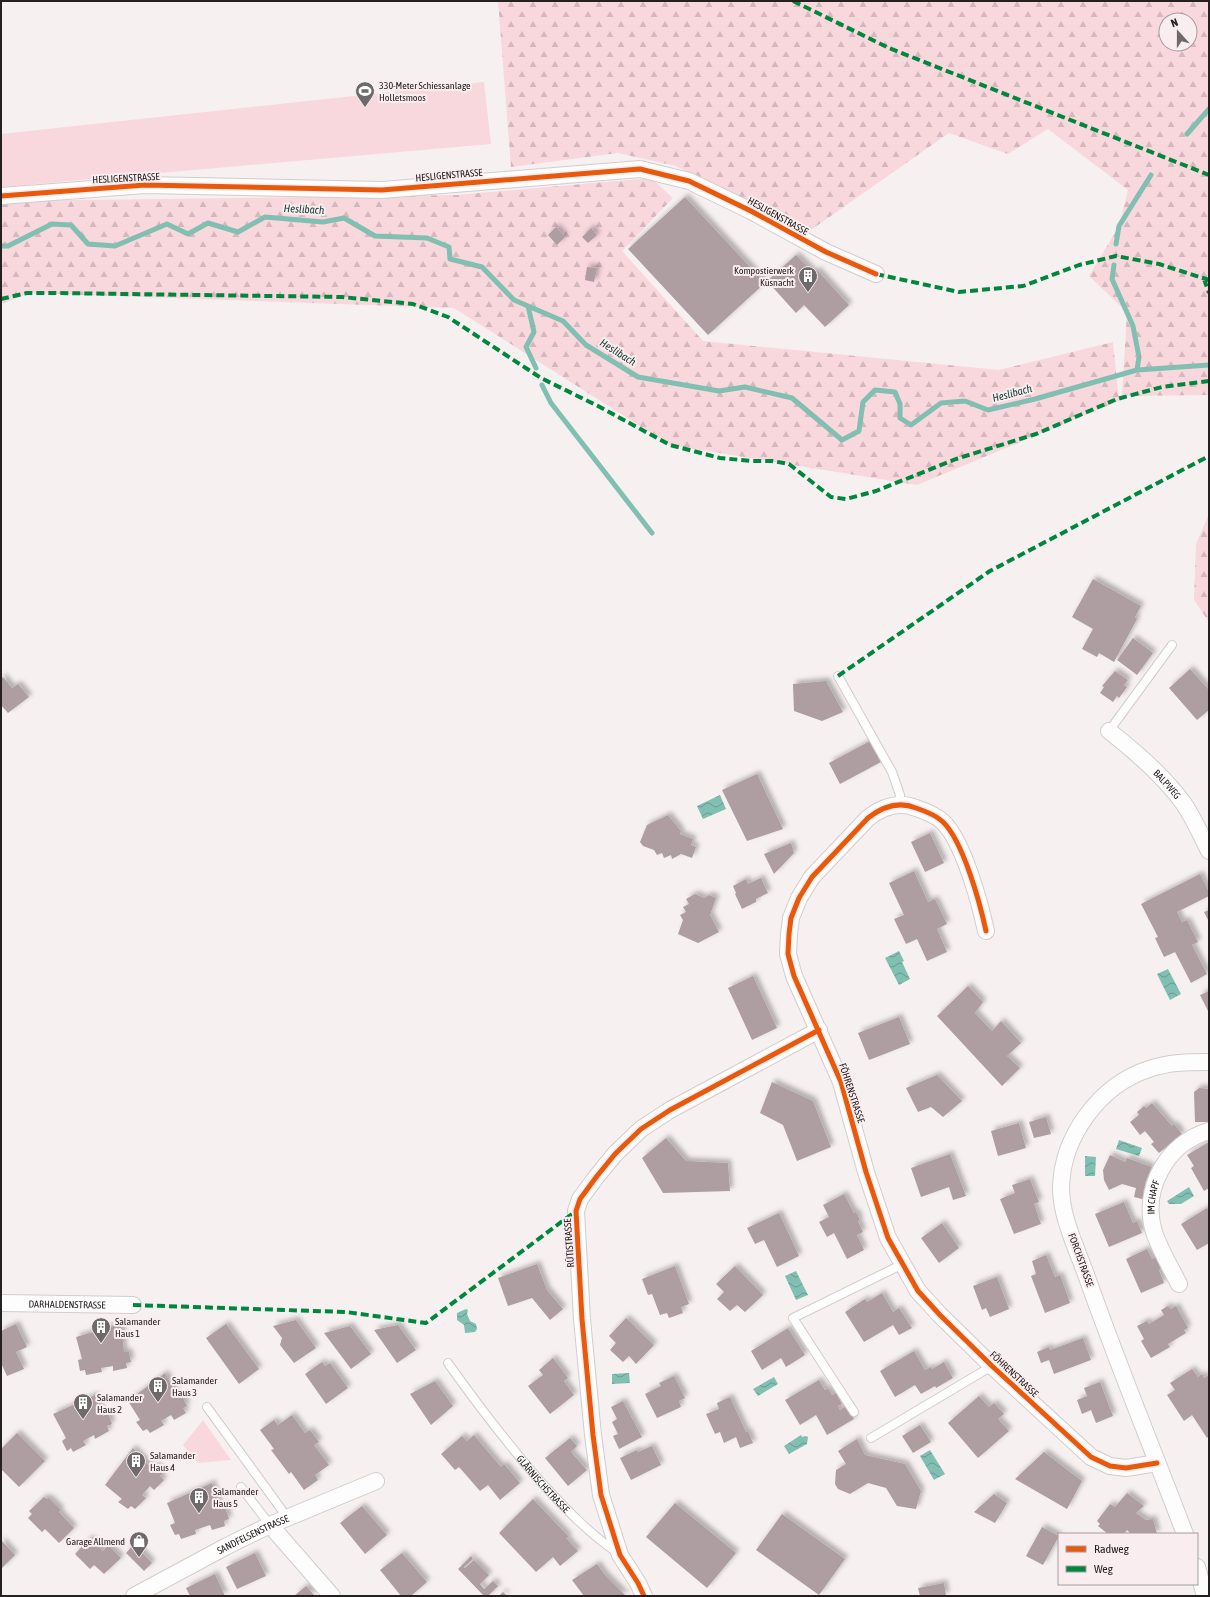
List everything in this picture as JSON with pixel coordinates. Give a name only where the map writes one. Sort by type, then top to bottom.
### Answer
[{"type":"street","name":"HESLIGENSTRASSE","points":[[1,196],[145,185],[382,190],[640,169],[689,181],[751,211],[826,252],[876,274]]},
{"type":"street","name":"BALPWEG","points":[[1109,731],[1151,767],[1171,788],[1184,804],[1209,851]]},
{"type":"street","points":[[899,804],[925,811],[942,821],[949,829],[970,874],[980,905],[986,931]]},
{"type":"street","name":"FÖHRENSTRASSE","points":[[899,804],[887,807],[873,814],[812,877],[799,898],[791,918],[788,954],[794,976],[841,1082],[866,1172],[888,1238],[918,1291],[940,1315],[992,1366],[1091,1456],[1110,1466],[1126,1468],[1157,1463]]},
{"type":"street","name":"RÜTISTRASSE","points":[[620,1555],[603,1502],[597,1474],[582,1319],[576,1212],[580,1199],[615,1154],[641,1129],[653,1120],[819,1030]]},
{"type":"street","name":"FORCHSTRASSE","points":[[1185,1533],[1099,1311],[1063,1210],[1061,1187],[1065,1157],[1072,1139],[1081,1124],[1096,1105],[1117,1085],[1150,1068],[1178,1062],[1209,1062]]},
{"type":"street","name":"IM CHAPF","points":[[1179,1284],[1154,1233],[1151,1208],[1153,1190],[1157,1176],[1172,1153],[1198,1134],[1209,1131]]},
{"type":"street","name":"DARHALDENSTRASSE","points":[[1,1304],[133,1305]]},
{"type":"street","name":"SANDFELSENSTRASSE","points":[[134,1596],[227,1546],[270,1525],[376,1481]]},
{"type":"street","points":[[270,1525],[332,1596]]},
{"type":"street","name":"GLÄRNISCHSTRASSE","points":[[620,1555],[638,1583],[644,1596]]},
{"type":"street","points":[[1198,1571],[1205,1596]]},
{"type":"lane","points":[[1109,731],[1172,644]]},
{"type":"lane","points":[[838,676],[892,772],[900,795],[899,804]]},
{"type":"lane","points":[[854,1412],[793,1318],[903,1264]]},
{"type":"lane","name":"GLÄRNISCHSTRASSE","points":[[448,1363],[475,1402],[509,1446],[568,1512],[599,1540],[620,1555]]},
{"type":"lane","points":[[871,1438],[992,1366]]},
{"type":"lane","points":[[207,1407],[287,1517]]},
{"type":"lane","points":[[241,1487],[270,1525]]},
{"type":"green space","points":[[498,1],[1209,1],[1209,395],[1122,396],[1127,312],[1089,276],[1119,226],[1128,190],[1048,129],[1008,154],[949,133],[808,232],[676,166],[618,153],[511,167]]},
{"type":"green space","name":"330-Meter Schiessanlage Holletsmoos","points":[[484,82],[491,144],[1,187],[1,134]]},
{"type":"green space","points":[[651,178],[673,198],[622,251],[703,341],[999,370],[1113,342],[1119,401],[917,485],[670,445],[454,308],[30,293],[1,304],[1,201],[457,195]]},
{"type":"green space","points":[[1209,514],[1209,622],[1194,600],[1196,544]]},
{"type":"green space","points":[[203,1420],[231,1460],[198,1463],[183,1445]]},
{"type":"water","points":[[720,795],[726,809],[703,819],[697,806]]},
{"type":"water","points":[[899,951],[904,961],[902,962],[910,979],[899,985],[885,958]]},
{"type":"water","points":[[1168,969],[1181,994],[1170,1000],[1157,974]]},
{"type":"water","points":[[1119,1140],[1142,1148],[1139,1156],[1116,1149]]},
{"type":"water","points":[[1085,1156],[1096,1157],[1095,1176],[1085,1176]]},
{"type":"water","points":[[1189,1187],[1194,1196],[1181,1204],[1169,1204],[1167,1201]]},
{"type":"water","points":[[796,1271],[808,1295],[796,1300],[785,1276]]},
{"type":"water","points":[[466,1309],[468,1310],[467,1314],[470,1321],[476,1324],[477,1329],[475,1332],[465,1333],[464,1325],[457,1320],[457,1313]]},
{"type":"water","points":[[629,1373],[630,1383],[612,1384],[612,1374]]},
{"type":"water","points":[[774,1377],[778,1384],[758,1396],[753,1389]]},
{"type":"water","points":[[801,1435],[802,1437],[808,1437],[807,1444],[789,1454],[784,1446]]},
{"type":"water","points":[[930,1450],[945,1474],[934,1480],[920,1456]]},
{"type":"building","points":[[685,197],[765,283],[708,335],[628,249]]},
{"type":"building","points":[[556,227],[565,237],[557,245],[548,235]]},
{"type":"building","points":[[591,228],[597,235],[588,243],[582,237]]},
{"type":"building","name":"Kompostierwerk Küsnacht","points":[[796,255],[814,273],[817,270],[849,305],[825,327],[804,305],[796,313],[767,281]]},
{"type":"building","points":[[587,267],[597,268],[594,282],[585,280]]},
{"type":"building","points":[[1093,579],[1141,606],[1135,617],[1137,619],[1114,662],[1099,653],[1097,657],[1082,649],[1093,629],[1072,617]]},
{"type":"building","points":[[1133,638],[1153,653],[1137,675],[1117,660]]},
{"type":"building","points":[[1190,669],[1209,690],[1209,710],[1197,720],[1169,688]]},
{"type":"building","points":[[1115,671],[1128,680],[1124,685],[1127,687],[1119,698],[1117,696],[1113,702],[1100,693],[1104,687],[1102,686]]},
{"type":"building","points":[[3,677],[12,688],[18,684],[29,697],[8,713],[1,705],[1,679]]},
{"type":"building","points":[[826,681],[843,712],[822,721],[794,711],[793,684]]},
{"type":"building","points":[[870,741],[881,762],[840,784],[829,763]]},
{"type":"building","points":[[757,774],[783,829],[747,841],[722,790]]},
{"type":"building","points":[[668,815],[681,831],[680,834],[693,839],[691,845],[696,847],[692,858],[681,854],[672,859],[671,855],[664,858],[662,853],[657,855],[654,850],[643,846],[640,842],[647,825]]},
{"type":"building","points":[[930,833],[944,863],[925,872],[911,842]]},
{"type":"building","points":[[791,843],[794,853],[774,874],[764,854]]},
{"type":"building","points":[[914,871],[928,902],[935,899],[947,924],[937,929],[947,952],[927,961],[917,939],[906,944],[894,919],[904,915],[889,883]]},
{"type":"building","points":[[1200,874],[1209,892],[1209,896],[1177,912],[1182,922],[1187,920],[1198,942],[1192,945],[1207,974],[1191,983],[1175,952],[1164,957],[1155,938],[1158,937],[1141,904]]},
{"type":"building","points":[[761,878],[768,893],[756,899],[756,902],[742,909],[733,886],[746,879],[748,884]]},
{"type":"building","points":[[695,894],[704,898],[709,895],[716,898],[710,915],[719,932],[698,943],[678,934],[683,920],[680,915],[686,912],[683,907],[689,904],[686,899]]},
{"type":"building","points":[[1209,910],[1209,922],[1204,912]]},
{"type":"building","points":[[753,976],[777,1028],[752,1040],[728,988]]},
{"type":"building","points":[[968,986],[983,1002],[975,1013],[992,1031],[1001,1021],[1021,1043],[1007,1056],[1020,1068],[1002,1086],[937,1016]]},
{"type":"building","points":[[1209,991],[1209,1013],[1200,995]]},
{"type":"building","points":[[899,1017],[910,1044],[869,1060],[858,1033]]},
{"type":"building","points":[[937,1075],[962,1101],[943,1117],[931,1107],[918,1112],[906,1088]]},
{"type":"building","points":[[772,1082],[813,1101],[831,1147],[797,1161],[783,1125],[760,1113]]},
{"type":"building","points":[[1199,1088],[1209,1089],[1209,1122],[1195,1122],[1194,1092]]},
{"type":"building","points":[[1152,1103],[1172,1126],[1174,1124],[1182,1134],[1159,1153],[1151,1144],[1154,1142],[1145,1131],[1140,1135],[1130,1122],[1139,1115],[1137,1112],[1144,1106],[1146,1108]]},
{"type":"building","points":[[1046,1117],[1051,1134],[1034,1138],[1029,1122]]},
{"type":"building","points":[[1019,1123],[1026,1148],[998,1156],[991,1131]]},
{"type":"building","points":[[666,1138],[686,1161],[728,1163],[730,1191],[663,1193],[642,1158]]},
{"type":"building","points":[[1209,1142],[1209,1188],[1204,1191],[1191,1168],[1194,1166],[1187,1155]]},
{"type":"building","points":[[950,1154],[966,1196],[953,1200],[949,1187],[921,1197],[911,1168]]},
{"type":"building","points":[[1110,1155],[1125,1162],[1127,1158],[1152,1167],[1145,1183],[1149,1185],[1146,1200],[1134,1197],[1136,1188],[1122,1184],[1109,1190],[1104,1180],[1103,1170]]},
{"type":"building","points":[[1030,1179],[1039,1202],[1034,1204],[1041,1224],[1014,1234],[1000,1199],[1015,1193],[1012,1185]]},
{"type":"building","points":[[844,1194],[854,1213],[856,1212],[860,1220],[858,1221],[863,1232],[857,1235],[864,1250],[847,1259],[834,1233],[827,1237],[819,1222],[829,1217],[823,1205]]},
{"type":"building","points":[[1124,1202],[1133,1223],[1137,1221],[1142,1233],[1109,1247],[1095,1214]]},
{"type":"building","points":[[1207,1208],[1209,1211],[1209,1243],[1197,1250],[1181,1224]]},
{"type":"building","points":[[779,1213],[799,1256],[777,1267],[764,1240],[755,1244],[747,1228]]},
{"type":"building","points":[[942,1223],[959,1248],[939,1263],[921,1238]]},
{"type":"building","points":[[1147,1249],[1152,1259],[1156,1257],[1161,1269],[1159,1270],[1164,1283],[1141,1293],[1126,1259]]},
{"type":"building","points":[[1046,1255],[1055,1277],[1060,1275],[1070,1303],[1045,1313],[1031,1276],[1036,1274],[1032,1261]]},
{"type":"building","points":[[537,1264],[547,1290],[563,1309],[550,1320],[532,1298],[508,1306],[498,1278]]},
{"type":"building","points":[[675,1266],[689,1304],[681,1307],[683,1313],[669,1318],[667,1313],[660,1315],[652,1294],[648,1295],[642,1279]]},
{"type":"building","points":[[735,1266],[763,1295],[745,1312],[737,1305],[730,1311],[717,1299],[724,1292],[716,1284]]},
{"type":"building","points":[[997,1277],[1009,1309],[990,1317],[986,1308],[982,1310],[973,1286]]},
{"type":"building","points":[[882,1293],[893,1312],[899,1308],[912,1328],[899,1335],[893,1325],[864,1342],[845,1312],[865,1299],[867,1302]]},
{"type":"building","points":[[1168,1306],[1171,1309],[1176,1306],[1188,1328],[1184,1330],[1186,1333],[1168,1344],[1170,1347],[1151,1358],[1141,1341],[1144,1339],[1137,1326],[1147,1321],[1149,1324],[1164,1315],[1161,1310]]},
{"type":"building","points":[[626,1318],[654,1345],[636,1364],[629,1356],[623,1362],[610,1350],[616,1343],[609,1336]]},
{"type":"building","points":[[296,1320],[316,1348],[294,1363],[280,1345],[282,1338],[273,1326]]},
{"type":"building","points":[[16,1324],[27,1347],[16,1352],[24,1369],[7,1376],[1,1363],[1,1331]]},
{"type":"building","name":"Salamander Haus 1","points":[[121,1324],[124,1352],[129,1352],[131,1362],[126,1363],[127,1368],[113,1371],[113,1366],[101,1368],[102,1372],[86,1375],[85,1370],[80,1371],[78,1360],[82,1359],[76,1337]]},
{"type":"building","points":[[226,1324],[259,1369],[239,1384],[206,1338]]},
{"type":"building","points":[[398,1325],[416,1350],[397,1363],[374,1330]]},
{"type":"building","points":[[350,1326],[371,1354],[351,1369],[324,1333]]},
{"type":"building","points":[[788,1328],[805,1355],[786,1367],[781,1358],[762,1370],[751,1351]]},
{"type":"building","points":[[1083,1338],[1091,1360],[1054,1374],[1049,1360],[1041,1363],[1037,1352],[1049,1347],[1050,1350]]},
{"type":"building","points":[[914,1351],[925,1370],[931,1367],[932,1369],[944,1362],[953,1378],[936,1388],[935,1386],[921,1394],[915,1385],[895,1397],[880,1371]]},
{"type":"building","points":[[553,1358],[568,1378],[564,1381],[574,1395],[550,1414],[528,1386],[543,1375],[539,1370]]},
{"type":"building","points":[[322,1362],[325,1366],[330,1363],[348,1388],[326,1404],[305,1374]]},
{"type":"building","points":[[1192,1369],[1198,1377],[1202,1374],[1204,1378],[1209,1375],[1209,1436],[1207,1438],[1192,1415],[1184,1421],[1167,1395],[1175,1390],[1170,1383]]},
{"type":"building","name":"Salamander Haus 3","points":[[165,1373],[178,1398],[182,1396],[187,1406],[183,1408],[186,1413],[174,1420],[171,1415],[161,1421],[164,1425],[150,1433],[147,1429],[143,1431],[136,1422],[140,1420],[128,1401]]},
{"type":"building","points":[[674,1376],[685,1398],[679,1401],[681,1407],[657,1418],[645,1394],[661,1386],[659,1383]]},
{"type":"building","points":[[819,1380],[825,1390],[828,1388],[832,1395],[836,1393],[842,1404],[838,1406],[840,1410],[846,1406],[854,1419],[827,1435],[816,1415],[800,1425],[785,1400]]},
{"type":"building","points":[[435,1381],[453,1406],[431,1425],[410,1394]]},
{"type":"building","points":[[1100,1382],[1113,1416],[1096,1423],[1091,1410],[1082,1414],[1077,1400],[1087,1396],[1084,1388]]},
{"type":"building","name":"Salamander Haus 2","points":[[95,1395],[103,1416],[108,1413],[112,1424],[107,1426],[109,1431],[95,1439],[94,1435],[83,1441],[86,1445],[73,1452],[71,1448],[67,1451],[62,1441],[66,1438],[53,1414]]},
{"type":"building","points":[[979,1396],[989,1407],[994,1403],[1004,1414],[998,1419],[1009,1431],[978,1458],[948,1423]]},
{"type":"building","points":[[730,1397],[746,1432],[748,1431],[753,1443],[740,1448],[736,1437],[724,1443],[720,1432],[715,1434],[706,1414],[719,1409],[717,1403]]},
{"type":"building","points":[[623,1401],[642,1437],[619,1449],[613,1436],[618,1434],[612,1422],[617,1419],[611,1407]]},
{"type":"building","points":[[292,1415],[305,1433],[310,1430],[319,1442],[314,1445],[329,1465],[315,1475],[318,1480],[304,1490],[291,1472],[289,1474],[271,1450],[274,1449],[260,1430],[274,1420],[278,1425]]},
{"type":"building","points":[[920,1425],[931,1442],[913,1453],[902,1436]]},
{"type":"building","points":[[17,1433],[45,1461],[19,1487],[1,1469],[1,1449]]},
{"type":"building","points":[[474,1435],[501,1467],[504,1464],[520,1483],[500,1500],[488,1485],[480,1491],[459,1467],[455,1470],[441,1454],[462,1436],[467,1441]]},
{"type":"building","points":[[570,1438],[577,1446],[571,1452],[587,1470],[568,1486],[545,1458]]},
{"type":"building","points":[[857,1439],[865,1455],[905,1464],[921,1491],[916,1509],[897,1506],[886,1488],[868,1483],[850,1494],[838,1489],[835,1484],[836,1470],[846,1464],[838,1451]]},
{"type":"building","points":[[652,1446],[661,1465],[631,1480],[620,1458],[637,1450],[638,1452]]},
{"type":"building","name":"Salamander Haus 4","points":[[133,1448],[152,1469],[156,1465],[163,1473],[160,1476],[164,1480],[154,1490],[150,1486],[142,1495],[146,1498],[135,1509],[131,1506],[128,1509],[118,1502],[122,1499],[105,1485]]},
{"type":"building","points":[[1044,1452],[1082,1481],[1067,1509],[1015,1479]]},
{"type":"building","name":"Salamander Haus 5","points":[[212,1483],[220,1508],[225,1507],[229,1519],[224,1521],[225,1526],[212,1530],[210,1525],[195,1530],[196,1534],[181,1539],[179,1534],[175,1535],[170,1525],[175,1523],[167,1503]]},
{"type":"building","points":[[1127,1493],[1144,1506],[1136,1513],[1146,1520],[1153,1519],[1157,1533],[1130,1533],[1127,1530],[1125,1533],[1107,1533],[1098,1526],[1100,1524],[1097,1521],[1110,1504],[1115,1507]]},
{"type":"building","points":[[994,1494],[1007,1503],[995,1523],[974,1512]]},
{"type":"building","points":[[44,1497],[47,1499],[49,1498],[61,1510],[59,1512],[74,1528],[59,1543],[45,1529],[42,1532],[28,1518],[32,1514],[29,1511]]},
{"type":"building","points":[[533,1499],[569,1537],[566,1538],[578,1551],[560,1566],[553,1557],[536,1572],[499,1533]]},
{"type":"building","points":[[675,1503],[736,1553],[707,1588],[646,1537]]},
{"type":"building","points":[[362,1506],[387,1535],[365,1554],[340,1523]]},
{"type":"building","points":[[782,1514],[845,1559],[819,1595],[756,1550]]},
{"type":"building","points":[[1042,1527],[1058,1535],[1043,1565],[1026,1556]]},
{"type":"building","points":[[90,1538],[103,1551],[108,1545],[121,1558],[104,1574],[94,1565],[90,1569],[75,1554]]},
{"type":"building","points":[[1,1540],[15,1555],[1,1569]]},
{"type":"building","name":"Garage Allmend","points":[[134,1544],[152,1563],[144,1571],[126,1553]]},
{"type":"building","points":[[255,1553],[266,1576],[237,1589],[226,1567]]},
{"type":"building","points":[[402,1553],[427,1582],[411,1596],[401,1596],[380,1570]]},
{"type":"building","points":[[471,1556],[473,1559],[464,1567],[465,1568],[474,1560],[489,1575],[480,1584],[484,1589],[493,1581],[498,1586],[489,1595],[490,1596],[484,1596],[458,1569]]},
{"type":"building","points":[[597,1564],[605,1575],[626,1596],[584,1596],[572,1580]]},
{"type":"building","points":[[215,1574],[225,1596],[190,1596],[186,1588]]},
{"type":"building","points":[[944,1583],[946,1596],[920,1596],[918,1588]]},
{"type":"building","points":[[306,1586],[315,1596],[294,1596]]},
{"type":"building","points":[[503,1592],[507,1596],[499,1596]]},
{"type":"waterway","points":[[1187,134],[1209,109]]},
{"type":"waterway","points":[[1116,244],[1119,226],[1151,175]]},
{"type":"waterway","name":"Heslibach","points":[[1,246],[8,246],[52,224],[71,225],[88,244],[115,246],[167,224],[188,234],[208,223],[238,232],[265,217],[323,222],[344,218],[375,236],[427,238],[449,247],[450,259],[482,267],[514,300],[563,321],[586,345],[638,377],[719,391],[745,387],[792,398],[842,440],[859,431],[863,402],[875,390],[895,392],[900,404],[900,418],[911,425],[941,403],[965,401],[988,410],[1035,399],[1137,370],[1209,365]]},
{"type":"waterway","points":[[1114,265],[1112,279],[1133,326],[1139,357],[1137,370]]},
{"type":"waterway","points":[[528,306],[534,332],[526,347],[536,368]]},
{"type":"waterway","points":[[542,385],[551,403],[652,533]]},
{"type":"marked path","points":[[793,1],[889,48],[1209,175]]},
{"type":"marked path","points":[[876,274],[959,292],[1023,286],[1079,265],[1116,256],[1159,264],[1209,280]]},
{"type":"marked path","points":[[1204,279],[1209,293]]},
{"type":"marked path","points":[[1,299],[27,293],[54,293],[342,297],[413,304],[448,317],[541,378],[598,406],[670,445],[720,458],[772,461],[789,464],[831,497],[846,499],[876,491],[956,459],[1036,434],[1117,399],[1162,387],[1209,381]]},
{"type":"marked path","points":[[838,676],[990,571],[1209,456]]},
{"type":"marked path","points":[[133,1305],[346,1312],[426,1323],[576,1211]]},
{"type":"cycle path","points":[[1,196],[145,185],[382,190],[640,169],[689,181],[751,211],[826,252],[876,274]]},
{"type":"cycle path","points":[[986,931],[970,873],[964,857],[950,831],[937,817],[923,810],[910,806],[897,805],[885,808],[868,818],[812,877],[799,898],[791,918],[788,954],[794,976],[841,1082],[866,1172],[888,1238],[918,1291],[992,1366],[1091,1457],[1110,1466],[1126,1468],[1157,1463]]},
{"type":"cycle path","points":[[644,1596],[638,1583],[620,1555],[601,1495],[593,1435],[582,1319],[576,1211],[580,1199],[597,1176],[615,1154],[641,1129],[670,1110],[819,1030]]},
{"type":"place","name":"330-Meter Schiessanlage Holletsmoos","points":[[365,108]]},
{"type":"place","name":"Kompostierwerk Küsnacht","points":[[808,293]]},
{"type":"place","name":"Salamander Haus 1","points":[[101,1344]]},
{"type":"place","name":"Salamander Haus 3","points":[[158,1403]]},
{"type":"place","name":"Salamander Haus 2","points":[[83,1420]]},
{"type":"place","name":"Salamander Haus 4","points":[[136,1478]]},
{"type":"place","name":"Salamander Haus 5","points":[[199,1514]]},
{"type":"place","name":"Garage Allmend","points":[[139,1558]]}]
